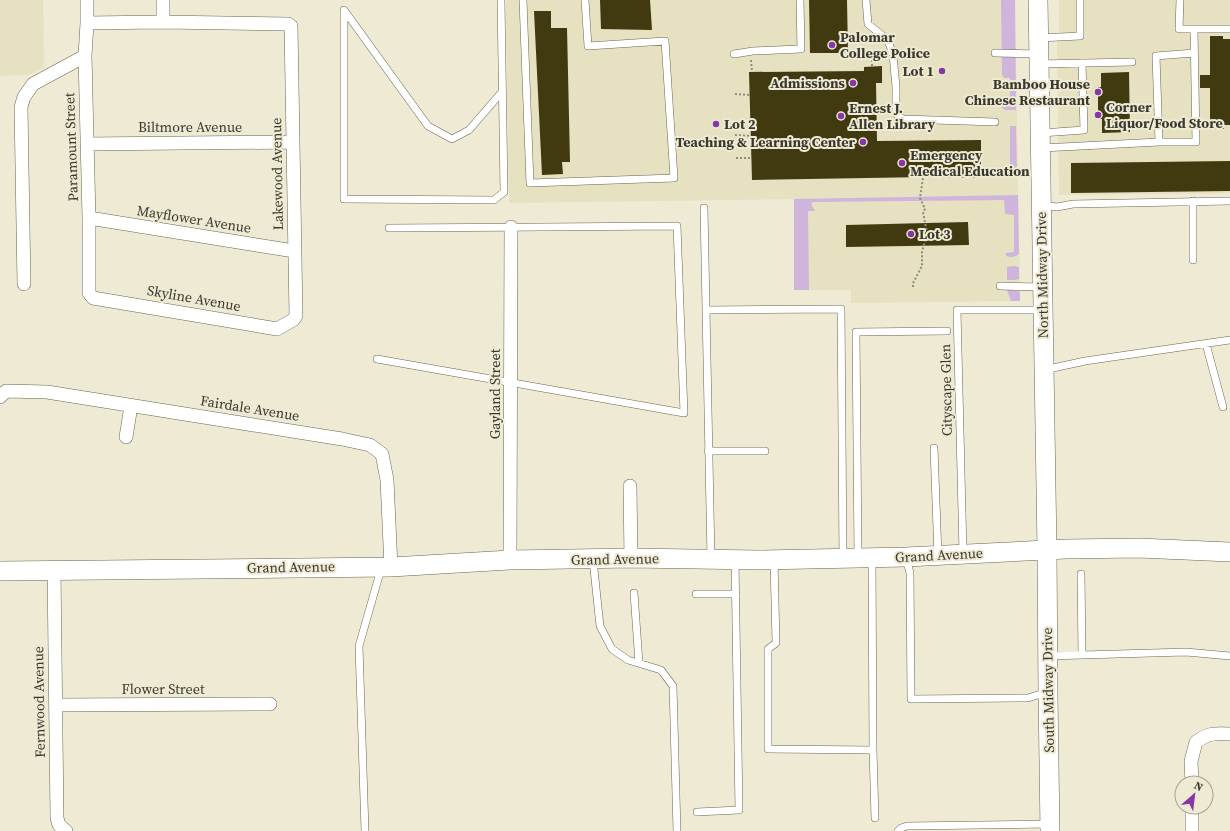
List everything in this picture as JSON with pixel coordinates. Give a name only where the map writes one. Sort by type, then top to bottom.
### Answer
[{"type":"main road","name":"North Midway Drive","points":[[1038,0],[1047,549]]},
{"type":"main road","name":"Grand Avenue","points":[[0,571],[386,567],[510,560],[593,560],[631,558],[906,558],[1047,549],[1139,548],[1230,552]]},
{"type":"main road","name":"South Midway Drive","points":[[1047,549],[1050,828]]},
{"type":"street","name":"Paramount Street","points":[[87,0],[85,56],[90,218],[89,293]]},
{"type":"street","points":[[87,23],[163,22],[163,0]]},
{"type":"street","name":"Lakewood Avenue","points":[[163,22],[288,24],[291,26],[296,316],[293,320]]},
{"type":"street","points":[[24,284],[21,107],[24,97],[33,84],[85,56]]},
{"type":"street","name":"Biltmore Avenue","points":[[87,144],[293,142]]},
{"type":"street","name":"Mayflower Avenue","points":[[90,218],[294,251]]},
{"type":"street","name":"Gayland Street","points":[[510,560],[511,227]]},
{"type":"street","name":"Skyline Avenue","points":[[89,293],[93,298],[277,329],[293,320]]},
{"type":"street","name":"Fairdale Avenue","points":[[0,397],[6,391],[47,392],[342,439],[370,445],[382,454],[387,480],[386,567]]},
{"type":"street","points":[[126,437],[131,406]]},
{"type":"street","points":[[630,486],[631,558]]},
{"type":"street","name":"Fernwood Avenue","points":[[54,570],[57,818],[59,825],[66,831]]},
{"type":"street","name":"Flower Street","points":[[56,705],[270,704]]},
{"type":"street","points":[[1192,775],[1191,761],[1196,742],[1204,736],[1216,733],[1230,734]]},
{"type":"street","points":[[1192,815],[1192,831]]},
{"type":"lane","points":[[501,0],[501,93],[504,192],[494,200],[344,199],[344,10],[428,126],[446,136],[452,139],[469,130],[501,93]]},
{"type":"lane","points":[[523,0],[530,183],[674,178],[665,41],[588,46],[586,0]]},
{"type":"lane","points":[[734,54],[753,51],[801,49],[800,0]]},
{"type":"lane","points":[[866,0],[868,24],[888,40],[893,55],[896,87],[896,114],[903,119],[995,122]]},
{"type":"lane","points":[[1039,52],[1080,36],[1080,0]]},
{"type":"lane","points":[[1180,0],[1179,29],[1230,29]]},
{"type":"lane","points":[[1040,140],[1196,142],[1194,29]]},
{"type":"lane","points":[[995,53],[1039,52],[1082,63],[1132,62]]},
{"type":"lane","points":[[1159,142],[1156,56],[1194,53]]},
{"type":"lane","points":[[1040,140],[1084,130],[1082,63]]},
{"type":"lane","points":[[1193,201],[1193,260]]},
{"type":"lane","points":[[1041,205],[1056,207],[1073,204],[1230,201]]},
{"type":"lane","points":[[704,208],[710,559]]},
{"type":"lane","points":[[377,359],[684,414],[677,226],[389,228]]},
{"type":"lane","points":[[1000,286],[1043,287]]},
{"type":"lane","points":[[706,310],[840,309],[857,558],[873,750],[875,818]]},
{"type":"lane","name":"Cityscape Glen","points":[[963,555],[957,310],[1043,310]]},
{"type":"lane","points":[[857,558],[856,332],[947,331]]},
{"type":"lane","points":[[1044,370],[1085,361],[1230,340]]},
{"type":"lane","points":[[1206,344],[1223,407]]},
{"type":"lane","points":[[934,448],[938,556]]},
{"type":"lane","points":[[708,451],[765,451]]},
{"type":"lane","points":[[906,558],[910,573],[911,699],[1028,698],[1048,691]]},
{"type":"lane","points":[[697,812],[739,810],[735,559]]},
{"type":"lane","points":[[774,559],[776,643],[768,649],[768,749],[873,750]]},
{"type":"lane","points":[[593,560],[600,626],[612,649],[628,660],[661,670],[673,686],[677,831]]},
{"type":"lane","points":[[365,831],[359,646],[386,567]]},
{"type":"lane","points":[[1081,574],[1082,655]]},
{"type":"lane","points":[[634,593],[640,663]]},
{"type":"lane","points":[[696,594],[736,594]]},
{"type":"lane","points":[[1048,656],[1186,652],[1230,656]]},
{"type":"lane","points":[[898,831],[907,826],[1050,828]]},
{"type":"path","points":[[872,66],[872,58],[893,55]]},
{"type":"path","points":[[735,94],[750,94]]},
{"type":"path","points":[[735,135],[751,136]]},
{"type":"path","points":[[736,158],[751,158]]},
{"type":"path","points":[[913,287],[913,283],[922,266],[922,252],[927,233],[923,212],[925,209],[920,198],[923,178]]},
{"type":"shaded area","points":[[0,0],[43,0],[44,67],[29,75],[0,76]]},
{"type":"shaded area","points":[[506,0],[1015,0],[1020,301],[851,303],[851,290],[794,290],[794,199],[509,203]]},
{"type":"shaded area","points":[[1001,0],[1015,0],[1016,110],[1005,110],[1001,105],[1010,105],[1010,78],[1004,78],[1002,75]]},
{"type":"shaded area","points":[[1059,0],[1230,0],[1230,193],[1059,195],[1057,35],[1059,34]]},
{"type":"shaded area","points":[[1010,126],[1016,126],[1016,177],[1010,177]]},
{"type":"shaded area","points":[[1018,195],[1019,254],[1011,257],[1006,256],[1006,253],[1014,252],[1014,215],[1005,214],[1004,200],[813,202],[811,204],[815,211],[808,211],[809,290],[794,290],[794,199]]},
{"type":"shaded area","points":[[1007,267],[1019,267],[1019,279],[1007,280]]},
{"type":"shaded area","points":[[1007,290],[1020,292],[1020,301],[1011,301]]},
{"type":"building","points":[[600,0],[650,0],[652,30],[601,29]]},
{"type":"building","points":[[809,0],[847,0],[848,53],[810,53]]},
{"type":"building","points":[[534,11],[551,11],[551,28],[567,28],[570,162],[562,162],[563,174],[542,175]]},
{"type":"building","points":[[1210,36],[1223,36],[1223,39],[1230,39],[1230,125],[1224,125],[1224,129],[1210,129],[1210,88],[1200,88],[1200,75],[1210,75]]},
{"type":"building","points":[[882,66],[882,83],[876,83],[877,141],[981,140],[981,178],[927,177],[752,180],[749,72],[864,71],[864,67]]},
{"type":"building","points":[[1129,72],[1130,132],[1102,133],[1102,119],[1098,119],[1098,87],[1101,87],[1101,73]]},
{"type":"building","points":[[1230,161],[1230,191],[1071,193],[1071,163]]},
{"type":"building","points":[[968,222],[969,245],[846,247],[846,225]]},
{"type":"place","name":"Palomar College Police","points":[[832,45]]},
{"type":"place","name":"Lot 1","points":[[942,71]]},
{"type":"place","name":"Admissions","points":[[853,83]]},
{"type":"place","name":"Bamboo House Chinese Restaurant","points":[[1098,92]]},
{"type":"place","name":"Corner Liquor/Food Store","points":[[1098,115]]},
{"type":"place","name":"Ernest J. Allen Library","points":[[841,116]]},
{"type":"place","name":"Lot 2","points":[[716,124]]},
{"type":"place","name":"Teaching & Learning Center","points":[[863,142]]},
{"type":"place","name":"Emergency Medical Education","points":[[902,163]]},
{"type":"place","name":"Lot 3","points":[[911,234]]}]
